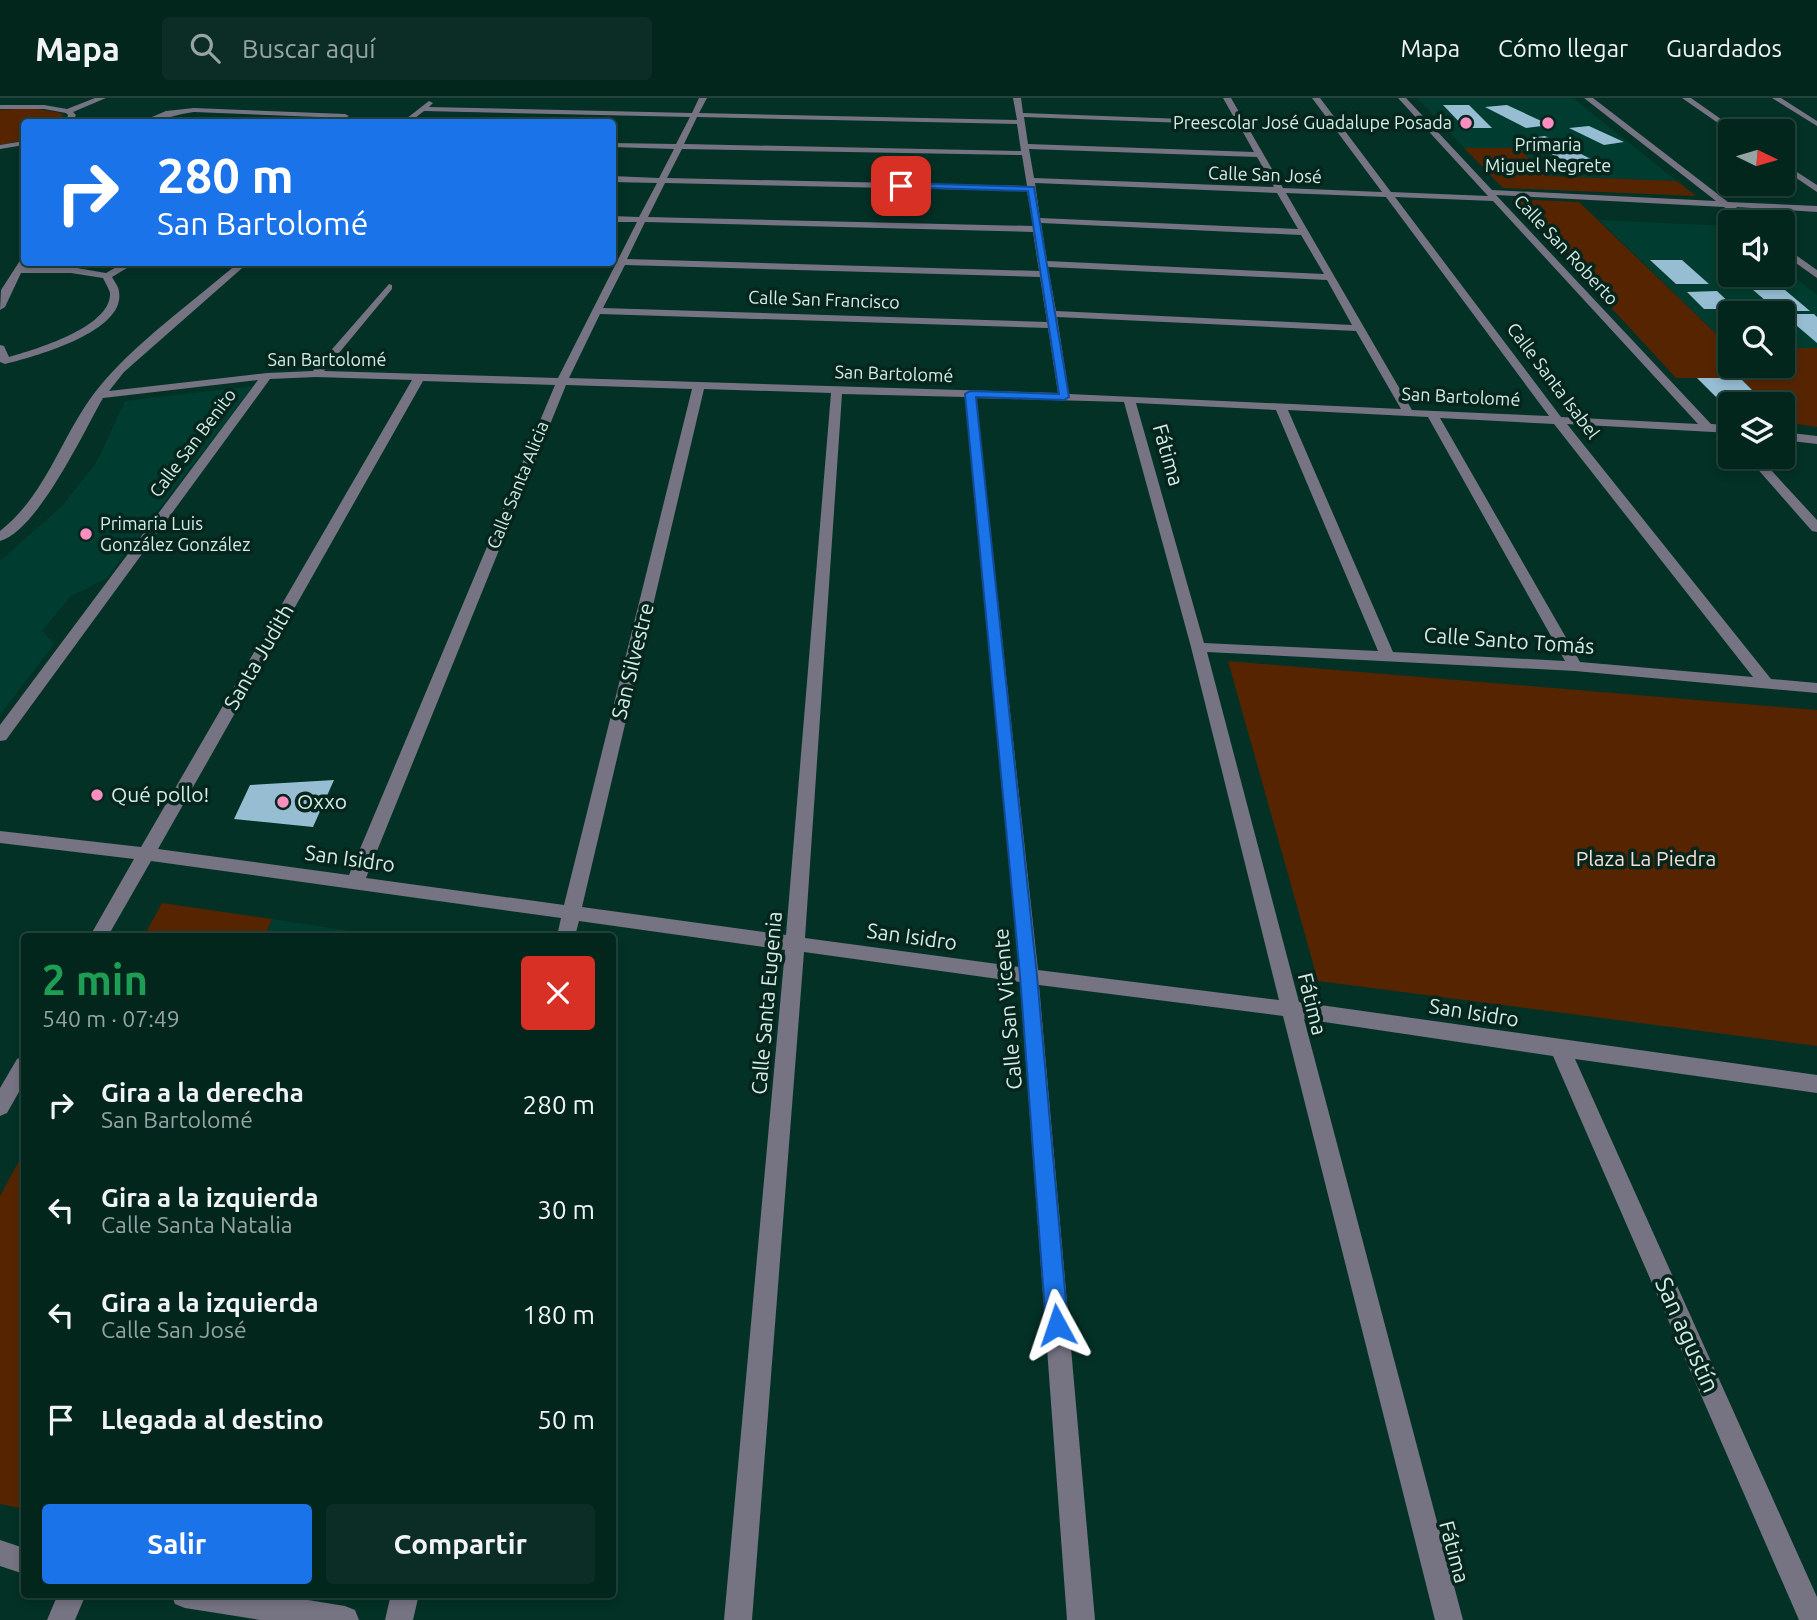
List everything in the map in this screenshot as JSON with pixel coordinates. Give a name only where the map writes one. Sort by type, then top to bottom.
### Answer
[{"type":"street","points":[[27,106],[49,98]]},
{"type":"street","points":[[0,107],[27,106],[68,111],[102,98]]},
{"type":"street","points":[[410,119],[434,98]]},
{"type":"street","name":"Calle Santa Alicia","points":[[355,882],[561,383],[703,98]]},
{"type":"street","points":[[1017,98],[1064,397]]},
{"type":"street","points":[[1227,98],[1408,412]]},
{"type":"street","name":"Calle Santa Isabel","points":[[1316,98],[1556,418],[1765,682]]},
{"type":"street","name":"Calle San Roberto","points":[[1402,98],[1706,426]]},
{"type":"street","points":[[1588,98],[1733,210]]},
{"type":"street","points":[[1686,98],[1718,120]]},
{"type":"street","points":[[1776,98],[1817,124]]},
{"type":"street","points":[[422,109],[1242,123]]},
{"type":"street","points":[[152,119],[169,113],[194,110],[345,116],[341,119]]},
{"type":"street","points":[[68,111],[72,115],[70,119]]},
{"type":"street","points":[[0,147],[21,144]]},
{"type":"street","points":[[616,145],[1025,149],[1260,156]]},
{"type":"street","points":[[1796,174],[1817,188]]},
{"type":"street","name":"Calle San José","points":[[616,179],[1495,196],[1817,209]]},
{"type":"street","points":[[616,219],[1304,232]]},
{"type":"street","points":[[1795,258],[1817,275]]},
{"type":"street","points":[[620,262],[1330,276]]},
{"type":"street","points":[[0,307],[21,265]]},
{"type":"street","points":[[31,266],[107,276],[126,266]]},
{"type":"street","points":[[0,537],[14,526],[42,495],[99,395],[138,352],[240,266]]},
{"type":"street","points":[[0,348],[5,361],[69,341],[101,319],[112,307],[117,296],[115,286],[107,276]]},
{"type":"street","points":[[316,374],[389,287]]},
{"type":"street","name":"Calle San Francisco","points":[[595,311],[1052,319],[1360,328]]},
{"type":"street","name":"San Bartolomé","points":[[99,395],[267,376],[316,374],[1129,399],[1718,428]]},
{"type":"street","name":"Calle San Benito","points":[[0,736],[267,376]]},
{"type":"street","name":"Santa Judith","points":[[101,933],[419,378]]},
{"type":"street","name":"San Silvestre","points":[[567,933],[699,385]]},
{"type":"street","name":"Calle Santa Eugenia","points":[[738,1620],[795,944],[837,389]]},
{"type":"street","name":"Calle San Vicente","points":[[970,394],[1029,976],[1081,1620]]},
{"type":"street","name":"Fátima","points":[[1129,399],[1198,647],[1448,1620]]},
{"type":"street","points":[[1280,406],[1386,654]]},
{"type":"street","points":[[1431,413],[1575,666]]},
{"type":"street","points":[[1795,437],[1817,440]]},
{"type":"street","points":[[1764,469],[1817,528]]},
{"type":"street","name":"Calle Santo Tomás","points":[[1198,647],[1386,654],[1575,666],[1817,688]]},
{"type":"street","name":"San Isidro","points":[[0,836],[1290,1009],[1817,1084]]},
{"type":"street","name":"San agustín","points":[[1560,1049],[1813,1620]]},
{"type":"street","points":[[0,1107],[21,1070]]},
{"type":"street","points":[[0,1553],[21,1560]]},
{"type":"street","points":[[61,1620],[70,1598]]},
{"type":"street","points":[[210,1598],[345,1620]]},
{"type":"street","points":[[399,1620],[404,1598]]},
{"type":"shaded area","name":"Primaria Miguel Negrete","points":[[1417,98],[1573,98],[1677,181],[1547,176],[1518,148],[1464,148]]},
{"type":"shaded area","points":[[1599,220],[1718,225],[1718,287],[1795,287],[1795,278],[1817,295],[1817,348],[1795,348],[1795,301],[1718,301],[1718,335]]},
{"type":"shaded area","name":"Primaria Luis González González","points":[[253,386],[106,579],[71,596],[42,631],[54,644],[0,715],[0,561],[62,506],[96,463],[125,401]]},
{"type":"shaded area","points":[[272,919],[363,933],[266,933]]},
{"type":"green space","points":[[31,108],[61,113],[65,119],[21,119],[21,141],[0,145],[0,110]]},
{"type":"green space","points":[[1464,148],[1518,148],[1547,176],[1677,181],[1696,196],[1503,188]]},
{"type":"green space","points":[[1511,199],[1579,202],[1718,336],[1718,378],[1676,378]]},
{"type":"green space","points":[[1795,348],[1817,348],[1817,427],[1795,424],[1795,392],[1754,392],[1740,378],[1795,378]]},
{"type":"green space","name":"Plaza La Piedra","points":[[1228,661],[1817,710],[1817,1046],[1318,981]]},
{"type":"green space","points":[[162,903],[272,919],[266,933],[146,933]]},
{"type":"green space","points":[[21,1158],[21,1508],[0,1504],[0,1196]]},
{"type":"building","points":[[1443,105],[1469,105],[1492,128],[1465,128]]},
{"type":"building","points":[[1507,105],[1550,125],[1526,128],[1485,107]]},
{"type":"building","points":[[1589,126],[1624,142],[1604,145],[1569,128]]},
{"type":"building","points":[[1545,136],[1591,159],[1567,162],[1522,139]]},
{"type":"building","points":[[1650,260],[1682,260],[1709,284],[1676,284]]},
{"type":"building","points":[[1753,290],[1785,290],[1810,311],[1795,311],[1795,301],[1766,301]]},
{"type":"building","points":[[1717,291],[1728,301],[1718,301],[1718,309],[1704,309],[1687,292]]},
{"type":"building","points":[[1795,314],[1814,314],[1817,317],[1817,343],[1795,324]]},
{"type":"building","points":[[1697,378],[1740,378],[1754,392],[1718,392],[1718,399]]},
{"type":"building","name":"Oxxo","points":[[334,780],[313,827],[234,819],[250,785]]},
{"type":"place","name":"Preescolar José Guadalupe Posada","points":[[1466,123]]},
{"type":"place","name":"Primaria Miguel Negrete","points":[[1548,123]]},
{"type":"place","name":"Primaria Luis González González","points":[[86,534]]},
{"type":"place","name":"Qué pollo!","points":[[97,795]]},
{"type":"place","name":"Oxxo","points":[[283,802]]},
{"type":"route","points":[[901,186],[1031,189],[1064,397],[970,394],[1029,976],[1057,1325]]}]
